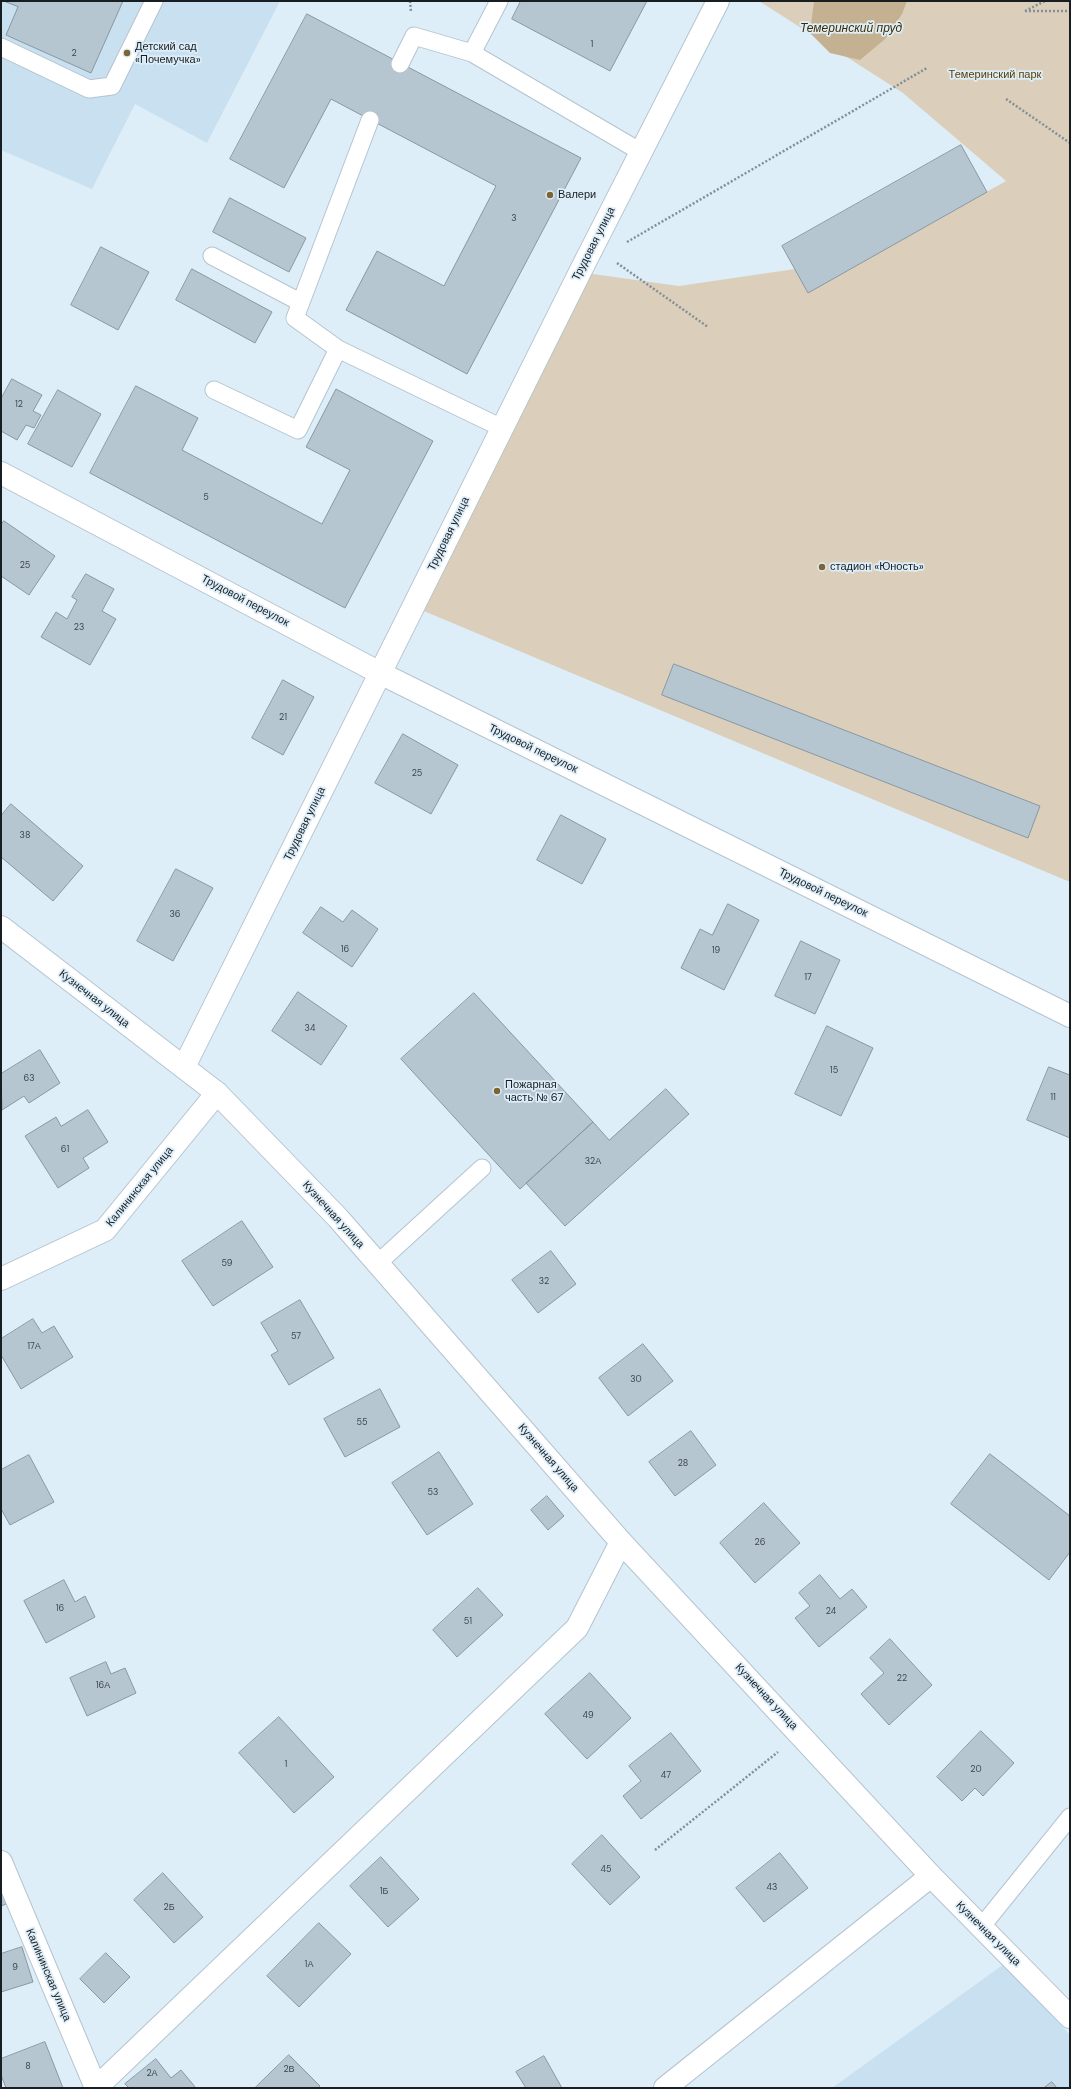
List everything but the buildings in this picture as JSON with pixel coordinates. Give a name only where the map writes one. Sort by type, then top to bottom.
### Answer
[{"type":"street","name":"Трудовая улица","points":[[184,1067],[582,268],[718,1]]},
{"type":"street","name":"Трудовой переулок","points":[[1,473],[380,672],[1070,1016]]},
{"type":"street","name":"Кузнечная улица","points":[[1,927],[217,1093],[338,1218],[621,1542],[931,1876],[982,1926],[1070,2017]]},
{"type":"street","name":"Калининская улица","points":[[1,1279],[105,1230],[217,1093]]},
{"type":"street","points":[[96,2088],[577,1628],[621,1542]]},
{"type":"street","name":"Калининская улица","points":[[1,1862],[96,2088]]},
{"type":"street","points":[[665,2088],[931,1876]]},
{"type":"lane","points":[[1,47],[88,90],[112,86],[154,1]]},
{"type":"lane","points":[[472,53],[499,1]]},
{"type":"lane","points":[[400,64],[414,36],[472,53],[641,152]]},
{"type":"lane","points":[[370,120],[295,318],[338,349],[502,428]]},
{"type":"lane","points":[[212,256],[300,302]]},
{"type":"lane","points":[[214,390],[298,430],[338,349]]},
{"type":"lane","points":[[377,1264],[482,1168]]},
{"type":"lane","points":[[982,1926],[1070,1817]]},
{"type":"path","points":[[1045,1],[1025,11],[1070,10]]},
{"type":"path","points":[[625,243],[927,68]]},
{"type":"path","points":[[1006,99],[1070,143]]},
{"type":"path","points":[[582,268],[605,255],[708,327]]},
{"type":"path","points":[[655,1850],[800,1734]]},
{"type":"shaded area","name":"Детский сад «Почемучка»","points":[[1,1],[280,1],[207,143],[135,104],[92,189],[1,150]]},
{"type":"shaded area","points":[[1004,1964],[1070,2035],[1070,2088],[832,2088]]},
{"type":"green space","name":"Темеринский парк","points":[[759,1],[1070,1],[1070,882],[419,609],[586,273],[679,286],[795,269],[808,292],[1006,181],[903,93]]},
{"type":"water","name":"Темеринский пруд","points":[[814,1],[907,1],[902,14],[885,39],[860,60],[830,53],[810,33]]},
{"type":"place","name":"Детский сад «Почемучка»","points":[[127,53]]},
{"type":"place","name":"Валери","points":[[550,195]]},
{"type":"place","name":"стадион «Юность»","points":[[822,567]]},
{"type":"place","name":"Пожарная часть № 67","points":[[497,1091]]}]
